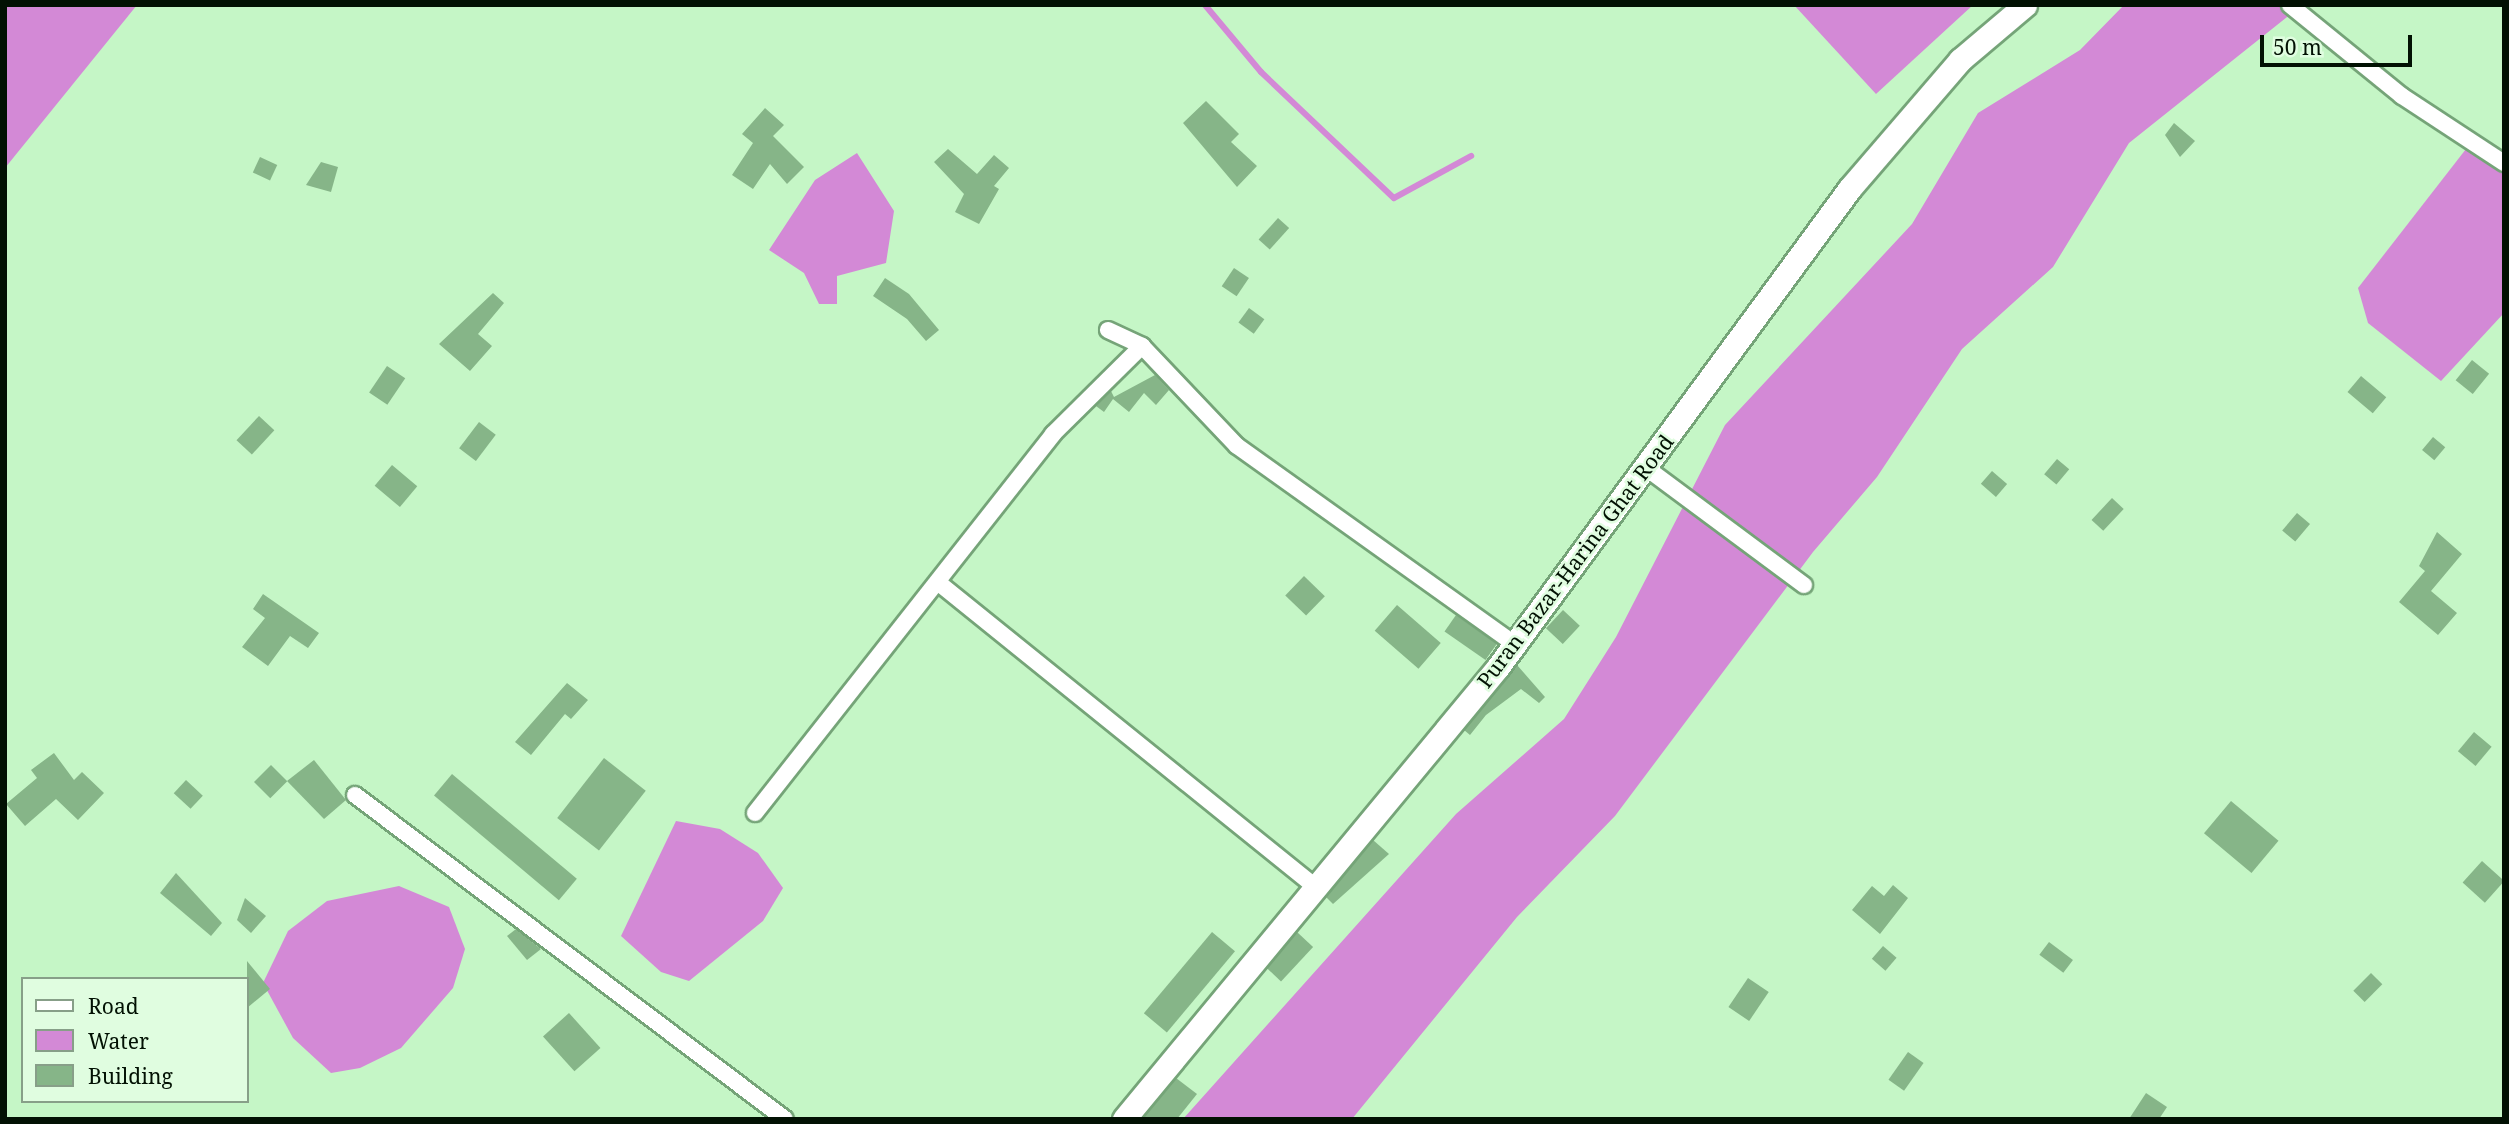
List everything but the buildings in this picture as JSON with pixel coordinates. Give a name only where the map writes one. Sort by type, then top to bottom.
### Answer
[{"type":"main road","name":"Puran Bazar-Harina Ghat Road","points":[[1124,1119],[1515,644],[1850,188],[1960,60],[2025,5]]},
{"type":"street","points":[[2290,5],[2402,96],[2504,163]]},
{"type":"street","points":[[1108,330],[1142,346],[1237,446],[1515,644]]},
{"type":"street","points":[[755,813],[940,584],[1053,434],[1142,346]]},
{"type":"street","points":[[1645,467],[1804,585]]},
{"type":"street","points":[[940,584],[1316,887]]},
{"type":"street","points":[[355,795],[785,1119]]},
{"type":"water","points":[[5,5],[137,5],[5,168]]},
{"type":"water","points":[[1794,5],[1973,5],[1876,94]]},
{"type":"water","points":[[2124,5],[2302,5],[2129,143],[2053,267],[1962,349],[1877,477],[1813,552],[1615,816],[1517,917],[1352,1119],[1183,1119],[1456,814],[1564,719],[1616,637],[1725,425],[1912,224],[1978,113],[2080,50]]},
{"type":"water","points":[[2466,149],[2504,174],[2504,313],[2441,381],[2368,323],[2358,288]]},
{"type":"water","points":[[857,153],[894,211],[886,263],[837,276],[837,304],[819,304],[804,273],[769,250],[815,180]]},
{"type":"water","points":[[676,821],[720,829],[758,853],[783,888],[763,921],[689,981],[661,972],[621,936]]},
{"type":"water","points":[[399,886],[449,907],[465,949],[453,988],[401,1048],[360,1068],[331,1073],[293,1038],[263,983],[288,931],[327,901]]},
{"type":"waterway","points":[[1205,5],[1261,72],[1394,198],[1471,156]]}]
